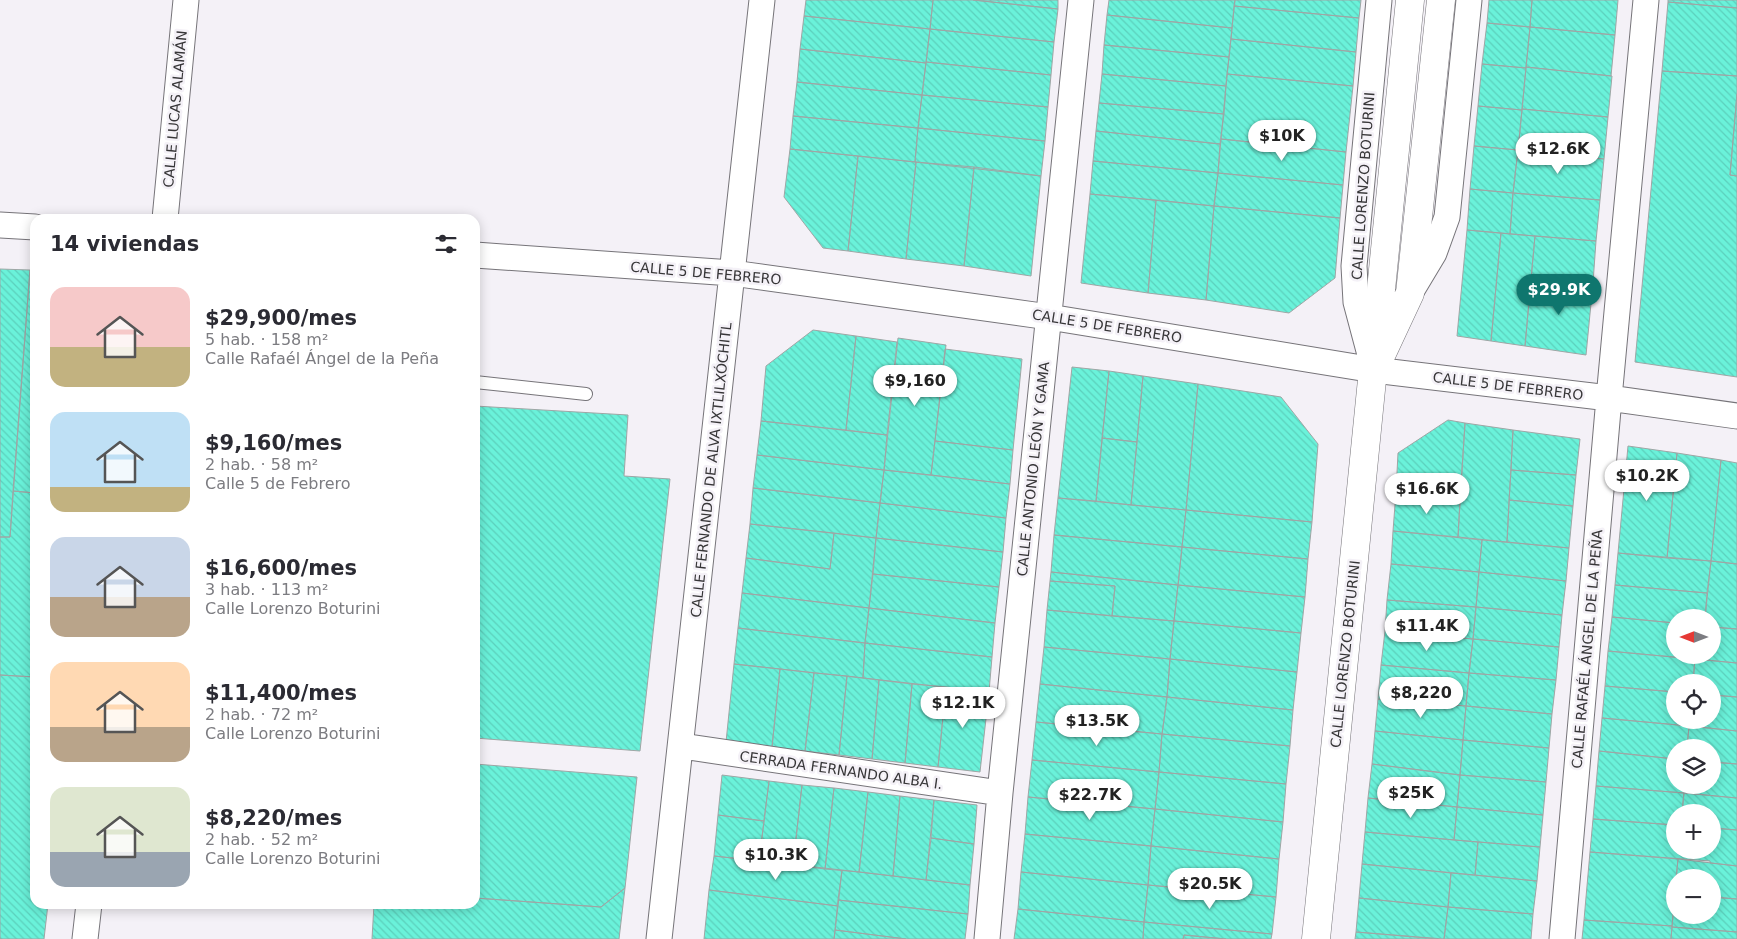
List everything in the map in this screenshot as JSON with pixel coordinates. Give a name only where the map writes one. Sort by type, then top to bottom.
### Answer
[{"type":"main road","name":"CALLE LORENZO BOTURINI","points":[[1316,939],[1410,0]]},
{"type":"main road","name":"CALLE LORENZO BOTURINI","points":[[1374,370],[1410,293],[1441,0]]},
{"type":"street","name":"CALLE LUCAS ALAMÁN","points":[[165,214],[186,0]]},
{"type":"street","name":"CALLE FERNANDO DE ALVA IXTLILXÓCHITL","points":[[660,939],[762,0]]},
{"type":"street","name":"CALLE ANTONIO LEÓN Y GAMA","points":[[987,939],[1000,794],[1081,0]]},
{"type":"street","name":"CALLE LORENZO BOTURINI","points":[[1374,370],[1356,302],[1354,266],[1379,0]]},
{"type":"street","name":"CALLE LORENZO BOTURINI","points":[[1410,293],[1434,253],[1447,217],[1469,0]]},
{"type":"street","name":"CALLE RAFAÉL ÁNGEL DE LA PEÑA","points":[[1562,939],[1646,0]]},
{"type":"street","points":[[0,225],[30,227]]},
{"type":"street","name":"CALLE 5 DE FEBRERO","points":[[480,255],[732,274],[1049,317],[1374,370],[1609,398],[1737,416]]},
{"type":"street","name":"CERRADA FERNANDO ALBA I.","points":[[682,746],[1000,794]]},
{"type":"street","points":[[85,939],[88,909]]},
{"type":"lane","points":[[480,383],[586,394]]},
{"type":"building","points":[[806,0],[933,0],[930,29],[804,16]]},
{"type":"building","points":[[933,0],[973,0],[1058,9],[1054,42],[930,29]]},
{"type":"building","points":[[973,0],[1058,0],[1058,9]]},
{"type":"building","points":[[1109,0],[1235,0],[1232,28],[1107,15]]},
{"type":"building","points":[[1235,0],[1361,0],[1359,18],[1234,6]]},
{"type":"building","points":[[1489,0],[1532,0],[1530,27],[1487,23]]},
{"type":"building","points":[[1532,0],[1618,0],[1615,35],[1530,27]]},
{"type":"building","points":[[1668,0],[1737,0],[1737,8],[1668,2]]},
{"type":"building","points":[[1668,2],[1737,8],[1737,76],[1662,71]]},
{"type":"building","points":[[1234,6],[1359,18],[1356,52],[1231,39]]},
{"type":"building","points":[[1107,15],[1232,28],[1229,57],[1104,45]]},
{"type":"building","points":[[804,16],[930,29],[926,63],[800,49]]},
{"type":"building","points":[[1487,23],[1530,27],[1526,68],[1482,64]]},
{"type":"building","points":[[1530,27],[1615,35],[1611,76],[1526,67]]},
{"type":"building","points":[[930,29],[1054,42],[1051,75],[926,62]]},
{"type":"building","points":[[1231,39],[1356,52],[1353,86],[1227,74]]},
{"type":"building","points":[[1104,45],[1229,57],[1226,86],[1102,74]]},
{"type":"building","points":[[800,49],[926,63],[922,95],[797,82]]},
{"type":"building","points":[[926,62],[1051,75],[1048,107],[922,95]]},
{"type":"building","points":[[1482,64],[1526,68],[1522,110],[1478,106]]},
{"type":"building","points":[[1526,67],[1612,76],[1608,117],[1522,109]]},
{"type":"building","points":[[1662,71],[1737,76],[1730,175],[1737,176],[1737,377],[1635,362]]},
{"type":"building","points":[[1102,74],[1226,86],[1224,114],[1099,103]]},
{"type":"building","points":[[1227,74],[1353,86],[1346,152],[1221,139]]},
{"type":"building","points":[[797,82],[922,95],[918,128],[793,116]]},
{"type":"building","points":[[1737,94],[1737,176],[1730,175]]},
{"type":"building","points":[[922,95],[1048,107],[1045,141],[918,128]]},
{"type":"building","points":[[1099,103],[1224,114],[1220,144],[1096,131]]},
{"type":"building","points":[[1478,106],[1522,110],[1518,150],[1474,146]]},
{"type":"building","points":[[1522,109],[1608,117],[1604,159],[1518,150]]},
{"type":"building","points":[[793,116],[918,128],[915,162],[790,149]]},
{"type":"building","points":[[918,128],[1045,141],[1041,176],[915,162]]},
{"type":"building","points":[[1096,131],[1220,144],[1218,173],[1093,161]]},
{"type":"building","points":[[1221,139],[1346,152],[1343,185],[1218,173]]},
{"type":"building","points":[[1474,146],[1518,150],[1513,193],[1470,189]]},
{"type":"building","points":[[790,149],[858,156],[848,251],[823,248],[784,197]]},
{"type":"building","points":[[1518,150],[1604,159],[1600,200],[1513,193]]},
{"type":"building","points":[[858,156],[916,162],[906,259],[848,251]]},
{"type":"building","points":[[1093,161],[1218,173],[1214,206],[1090,194]]},
{"type":"building","points":[[916,162],[974,167],[964,266],[906,259]]},
{"type":"building","points":[[974,167],[1041,176],[1031,276],[964,266]]},
{"type":"building","points":[[1218,173],[1343,185],[1340,218],[1214,206]]},
{"type":"building","points":[[1470,189],[1513,193],[1510,234],[1467,230]]},
{"type":"building","points":[[1513,193],[1600,200],[1596,241],[1510,234]]},
{"type":"building","points":[[1090,194],[1156,200],[1148,293],[1081,283]]},
{"type":"building","points":[[1156,200],[1214,206],[1206,300],[1148,293]]},
{"type":"building","points":[[1214,206],[1340,218],[1335,278],[1289,313],[1206,300]]},
{"type":"building","points":[[1467,230],[1501,233],[1491,341],[1457,336]]},
{"type":"building","points":[[1501,233],[1535,236],[1525,346],[1491,341]]},
{"type":"building","points":[[1535,236],[1596,241],[1593,283],[1531,279]]},
{"type":"building","points":[[0,269],[30,270],[10,537],[0,537]]},
{"type":"building","points":[[30,270],[30,493],[13,491]]},
{"type":"building","points":[[1531,279],[1593,283],[1586,355],[1525,346]]},
{"type":"building","points":[[813,330],[856,336],[846,430],[761,421],[766,366]]},
{"type":"building","points":[[856,336],[897,342],[887,435],[846,430]]},
{"type":"building","points":[[898,338],[946,345],[931,475],[884,470]]},
{"type":"building","points":[[945,349],[1022,359],[1013,450],[935,441]]},
{"type":"building","points":[[1072,367],[1109,371],[1096,501],[1058,498]]},
{"type":"building","points":[[1109,371],[1143,376],[1137,442],[1102,438]]},
{"type":"building","points":[[1143,376],[1198,384],[1186,510],[1131,505]]},
{"type":"building","points":[[1198,384],[1281,397],[1318,444],[1312,522],[1186,510]]},
{"type":"building","points":[[480,406],[628,415],[624,476],[670,479],[640,751],[480,738]]},
{"type":"building","points":[[1448,420],[1465,423],[1460,498],[1396,492],[1398,453]]},
{"type":"building","points":[[761,421],[887,435],[884,470],[757,455]]},
{"type":"building","points":[[1465,423],[1513,430],[1507,542],[1458,537]]},
{"type":"building","points":[[1513,430],[1580,439],[1576,475],[1511,470]]},
{"type":"building","points":[[1102,438],[1137,442],[1131,505],[1096,501]]},
{"type":"building","points":[[935,441],[1013,450],[1010,484],[931,475]]},
{"type":"building","points":[[1628,446],[1677,453],[1667,558],[1618,553]]},
{"type":"building","points":[[1677,453],[1721,460],[1711,561],[1667,558]]},
{"type":"building","points":[[757,455],[884,470],[880,503],[753,488]]},
{"type":"building","points":[[1721,460],[1737,463],[1737,564],[1711,561]]},
{"type":"building","points":[[884,470],[1010,484],[1006,518],[880,503]]},
{"type":"building","points":[[1511,470],[1576,475],[1573,506],[1509,500]]},
{"type":"building","points":[[753,488],[880,503],[876,538],[750,524]]},
{"type":"building","points":[[13,491],[30,493],[30,677],[0,675],[0,537],[10,537]]},
{"type":"building","points":[[1396,492],[1460,498],[1458,537],[1393,531]]},
{"type":"building","points":[[1058,498],[1186,510],[1182,547],[1054,535]]},
{"type":"building","points":[[1509,500],[1573,506],[1569,548],[1507,542]]},
{"type":"building","points":[[880,503],[1006,518],[1003,552],[876,538]]},
{"type":"building","points":[[1186,510],[1312,522],[1308,559],[1182,547]]},
{"type":"building","points":[[750,524],[834,533],[830,569],[746,558]]},
{"type":"building","points":[[1393,531],[1482,540],[1479,572],[1391,564]]},
{"type":"building","points":[[834,533],[876,538],[869,608],[742,593],[746,558],[830,569]]},
{"type":"building","points":[[1054,535],[1182,547],[1178,585],[1051,572]]},
{"type":"building","points":[[876,538],[1003,552],[999,587],[873,574]]},
{"type":"building","points":[[1482,540],[1569,548],[1566,581],[1479,572]]},
{"type":"building","points":[[1182,547],[1308,559],[1305,597],[1178,585]]},
{"type":"building","points":[[1618,553],[1711,561],[1707,593],[1615,585]]},
{"type":"building","points":[[1711,561],[1737,564],[1737,629],[1721,628],[1721,609],[1706,609]]},
{"type":"building","points":[[1391,564],[1479,572],[1476,607],[1387,600]]},
{"type":"building","points":[[1051,572],[1178,585],[1174,621],[1112,616],[1115,586],[1050,581]]},
{"type":"building","points":[[1479,572],[1566,581],[1562,615],[1476,607]]},
{"type":"building","points":[[873,574],[999,587],[995,623],[869,608]]},
{"type":"building","points":[[1050,581],[1115,586],[1112,616],[1047,610]]},
{"type":"building","points":[[1178,585],[1305,597],[1301,633],[1174,621]]},
{"type":"building","points":[[1615,585],[1707,593],[1706,609],[1666,609],[1666,622],[1612,617]]},
{"type":"building","points":[[742,593],[869,608],[865,643],[738,628]]},
{"type":"building","points":[[1387,600],[1476,607],[1473,639],[1385,631]]},
{"type":"building","points":[[1476,607],[1562,615],[1559,647],[1473,639]]},
{"type":"building","points":[[869,608],[995,623],[992,657],[865,643]]},
{"type":"building","points":[[1047,610],[1174,621],[1170,659],[1044,647]]},
{"type":"building","points":[[1612,617],[1666,622],[1666,656],[1608,651]]},
{"type":"building","points":[[1174,621],[1301,633],[1297,672],[1170,659]]},
{"type":"building","points":[[738,628],[865,643],[863,678],[734,664]]},
{"type":"building","points":[[1721,628],[1737,629],[1737,663],[1721,661]]},
{"type":"building","points":[[1385,631],[1473,639],[1469,673],[1381,665]]},
{"type":"building","points":[[1473,639],[1559,647],[1556,680],[1469,673]]},
{"type":"building","points":[[865,643],[992,657],[989,692],[863,678]]},
{"type":"building","points":[[1044,647],[1170,659],[1167,697],[1040,684]]},
{"type":"building","points":[[1608,651],[1666,656],[1666,664],[1695,664],[1694,674],[1666,674],[1666,691],[1605,686]]},
{"type":"building","points":[[1170,659],[1297,672],[1293,710],[1167,697]]},
{"type":"building","points":[[1721,661],[1737,663],[1737,697],[1721,696],[1721,674],[1694,674],[1695,664],[1721,664]]},
{"type":"building","points":[[734,664],[780,669],[772,747],[726,742]]},
{"type":"building","points":[[1381,665],[1469,673],[1466,706],[1378,699]]},
{"type":"building","points":[[780,669],[814,673],[805,751],[772,747]]},
{"type":"building","points":[[814,673],[847,676],[839,755],[805,751]]},
{"type":"building","points":[[1469,673],[1556,680],[1552,714],[1466,706]]},
{"type":"building","points":[[0,675],[30,677],[30,909],[47,909],[44,939],[0,939]]},
{"type":"building","points":[[847,676],[879,680],[872,759],[839,755]]},
{"type":"building","points":[[879,680],[912,684],[905,763],[872,759]]},
{"type":"building","points":[[912,684],[946,687],[938,767],[905,763]]},
{"type":"building","points":[[1040,684],[1167,697],[1162,734],[1036,722]]},
{"type":"building","points":[[1605,686],[1666,691],[1666,724],[1602,718]]},
{"type":"building","points":[[946,687],[989,692],[980,772],[938,767]]},
{"type":"building","points":[[1721,696],[1737,697],[1737,731],[1718,729],[1721,729]]},
{"type":"building","points":[[1167,697],[1293,710],[1290,746],[1162,734]]},
{"type":"building","points":[[1378,699],[1466,706],[1463,740],[1375,731]]},
{"type":"building","points":[[1466,706],[1552,714],[1549,748],[1463,740]]},
{"type":"building","points":[[1602,718],[1666,724],[1666,729],[1689,729],[1688,739],[1666,739],[1666,758],[1599,751]]},
{"type":"building","points":[[1036,722],[1162,734],[1159,772],[1032,760]]},
{"type":"building","points":[[1689,729],[1737,731],[1737,764],[1721,763],[1721,739],[1688,739]]},
{"type":"building","points":[[1375,731],[1463,740],[1460,775],[1372,764]]},
{"type":"building","points":[[1162,734],[1290,746],[1286,784],[1159,772]]},
{"type":"building","points":[[1463,740],[1549,748],[1546,782],[1460,775]]},
{"type":"building","points":[[1599,751],[1666,758],[1666,792],[1596,786]]},
{"type":"building","points":[[1032,760],[1159,772],[1155,809],[1028,797]]},
{"type":"building","points":[[1721,763],[1737,764],[1737,798],[1695,794],[1721,794]]},
{"type":"building","points":[[480,764],[637,777],[625,888],[601,907],[480,898]]},
{"type":"building","points":[[1372,764],[1460,775],[1457,807],[1368,798]]},
{"type":"building","points":[[1159,772],[1286,784],[1283,822],[1155,809]]},
{"type":"building","points":[[722,775],[769,781],[764,821],[718,815]]},
{"type":"building","points":[[1460,775],[1546,782],[1543,815],[1457,807]]},
{"type":"building","points":[[769,781],[802,785],[793,865],[759,861]]},
{"type":"building","points":[[802,785],[834,788],[825,869],[793,865]]},
{"type":"building","points":[[1596,786],[1666,792],[1666,794],[1684,794],[1683,804],[1666,804],[1666,824],[1593,819]]},
{"type":"building","points":[[834,788],[868,792],[859,872],[825,869]]},
{"type":"building","points":[[868,792],[900,796],[893,876],[859,872]]},
{"type":"building","points":[[1684,794],[1737,798],[1737,830],[1721,829],[1721,804],[1683,804]]},
{"type":"building","points":[[900,796],[934,800],[926,880],[893,876]]},
{"type":"building","points":[[1028,797],[1155,809],[1151,846],[1025,834]]},
{"type":"building","points":[[1368,798],[1457,807],[1454,840],[1365,832]]},
{"type":"building","points":[[934,800],[977,805],[974,844],[931,838]]},
{"type":"building","points":[[1457,807],[1543,815],[1540,847],[1454,840]]},
{"type":"building","points":[[1155,809],[1283,822],[1279,859],[1151,846]]},
{"type":"building","points":[[718,815],[764,821],[759,861],[714,856]]},
{"type":"building","points":[[1593,819],[1666,824],[1666,858],[1590,852]]},
{"type":"building","points":[[1721,829],[1737,830],[1737,866],[1710,863],[1710,861],[1683,859],[1721,859]]},
{"type":"building","points":[[1365,832],[1478,842],[1475,875],[1362,864]]},
{"type":"building","points":[[1025,834],[1151,846],[1148,885],[1021,872]]},
{"type":"building","points":[[931,838],[974,844],[970,885],[926,880]]},
{"type":"building","points":[[1478,842],[1540,847],[1537,881],[1475,875]]},
{"type":"building","points":[[1151,846],[1279,859],[1276,897],[1148,885]]},
{"type":"building","points":[[1590,852],[1678,859],[1677,869],[1666,869],[1666,924],[1672,924],[1672,926],[1584,920]]},
{"type":"building","points":[[714,856],[842,870],[838,906],[709,890]]},
{"type":"building","points":[[1678,859],[1737,866],[1737,899],[1721,898],[1721,869],[1677,869]]},
{"type":"building","points":[[1362,864],[1451,873],[1448,907],[1359,898]]},
{"type":"building","points":[[842,870],[970,885],[968,914],[838,900]]},
{"type":"building","points":[[1021,872],[1148,885],[1144,922],[1018,909]]},
{"type":"building","points":[[1451,873],[1537,881],[1533,914],[1448,907]]},
{"type":"building","points":[[1148,885],[1276,897],[1272,934],[1144,922]]},
{"type":"building","points":[[625,888],[619,939],[372,939],[374,909],[480,909],[480,898],[601,907]]},
{"type":"building","points":[[709,890],[838,906],[834,939],[704,939]]},
{"type":"building","points":[[1359,898],[1448,907],[1444,939],[1356,932]]},
{"type":"building","points":[[1721,898],[1737,899],[1737,932],[1672,927],[1672,924],[1721,924]]},
{"type":"building","points":[[838,900],[968,914],[965,939],[906,939],[835,930]]},
{"type":"building","points":[[1448,907],[1533,914],[1531,939],[1444,939]]},
{"type":"building","points":[[1018,909],[1144,922],[1143,939],[1014,939]]},
{"type":"building","points":[[1584,920],[1672,926],[1671,939],[1582,939]]},
{"type":"building","points":[[1144,922],[1272,934],[1271,939],[1226,939],[1184,935],[1183,939],[1143,939]]},
{"type":"building","points":[[1672,927],[1737,932],[1737,939],[1671,939]]},
{"type":"building","points":[[835,930],[906,939],[834,939]]},
{"type":"building","points":[[1356,932],[1438,939],[1355,939]]},
{"type":"building","points":[[1184,935],[1226,939],[1183,939]]}]
